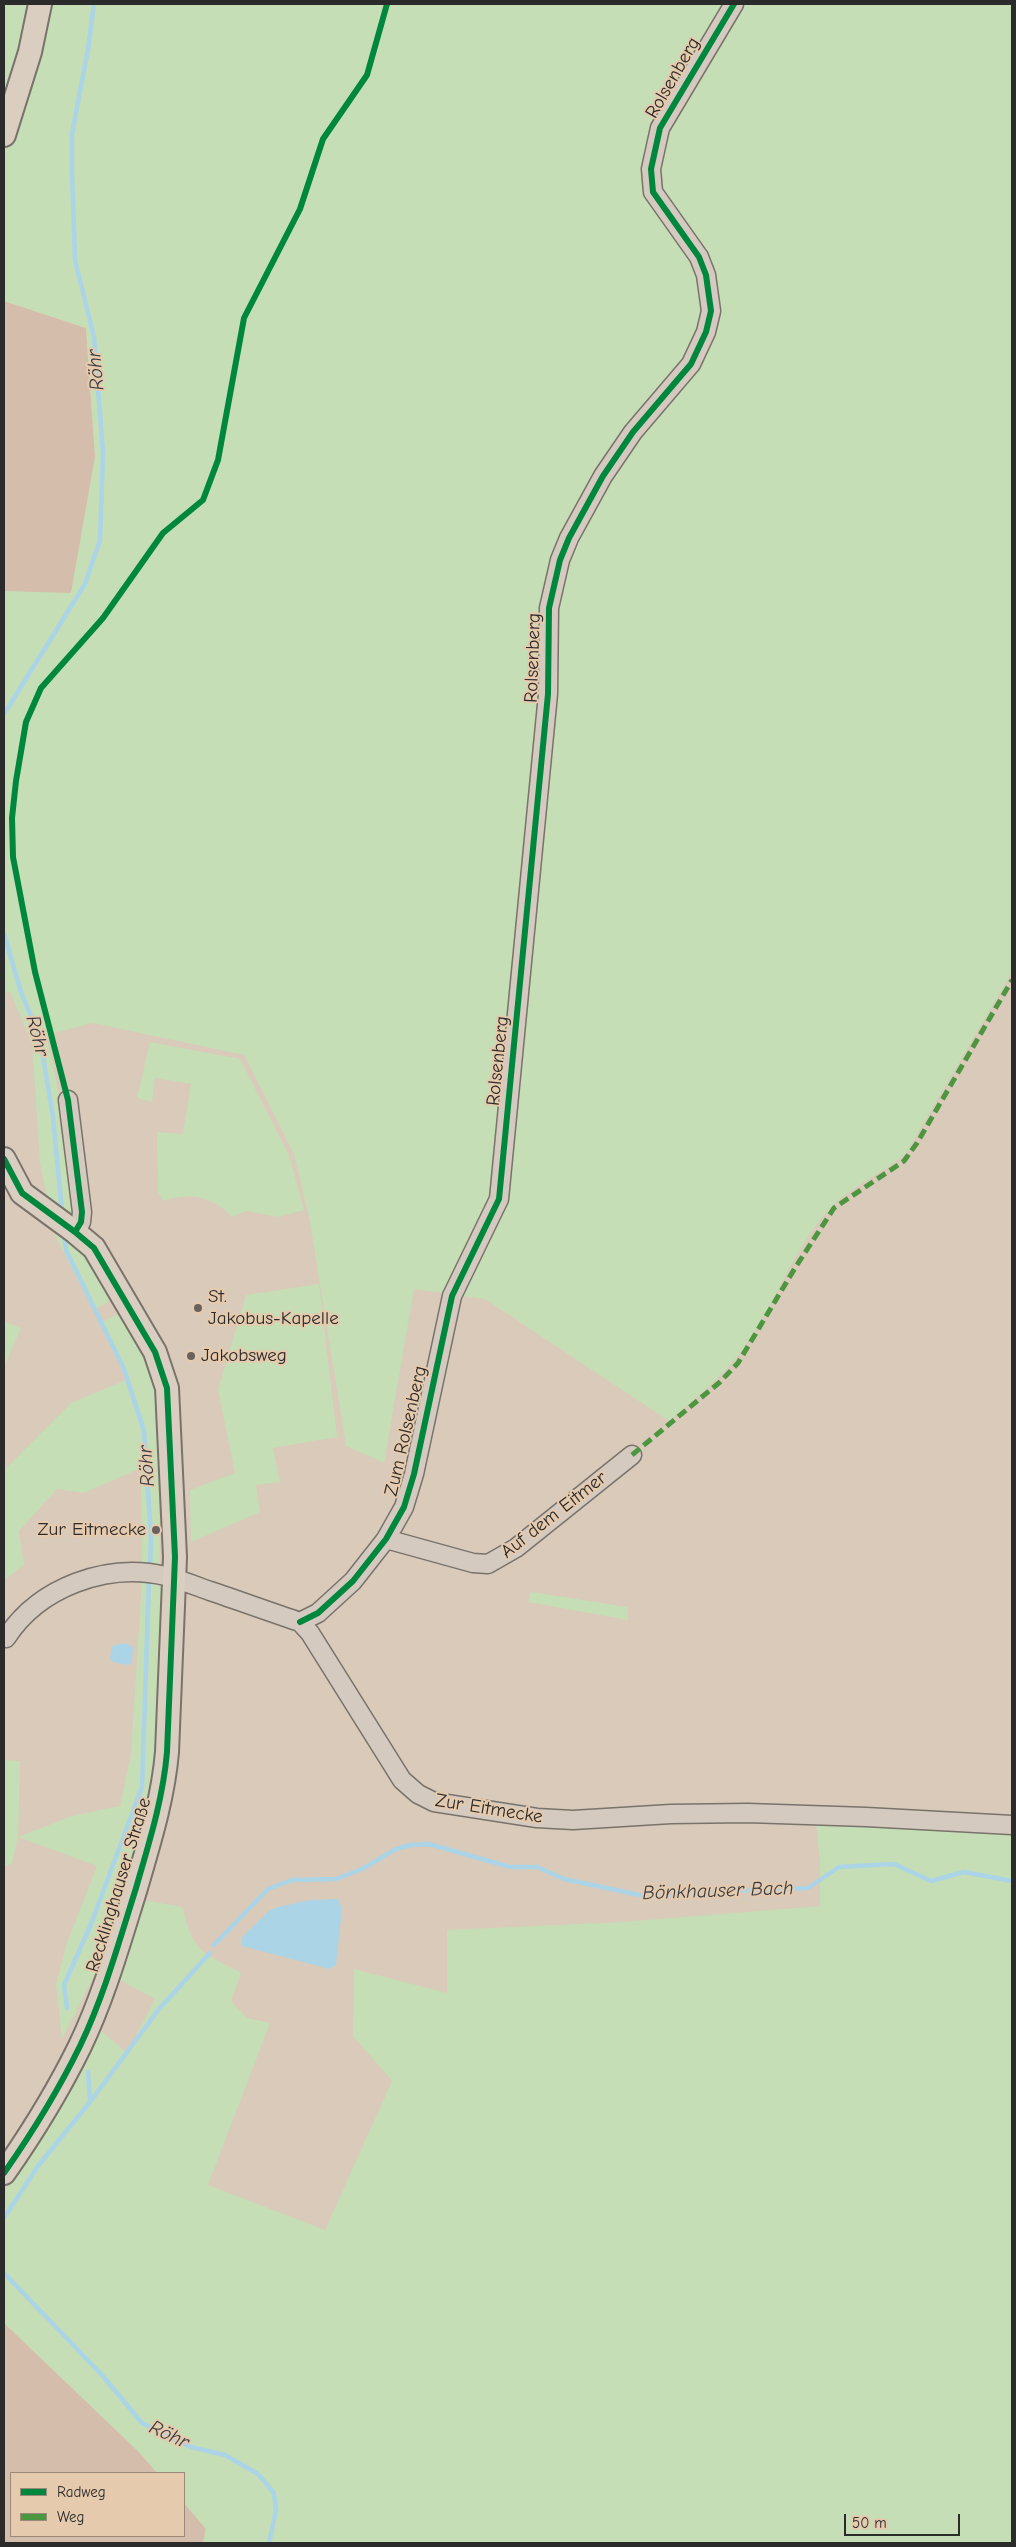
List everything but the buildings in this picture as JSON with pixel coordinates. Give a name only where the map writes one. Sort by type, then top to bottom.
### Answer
[{"type":"main road","points":[[4,135],[30,52],[40,4]]},
{"type":"main road","name":"Recklinghauser Straße","points":[[4,1159],[22,1193],[94,1248],[155,1352],[167,1388],[172,1449],[168,1742],[164,1782],[157,1817],[109,1973],[87,2029],[41,2117],[4,2173]]},
{"type":"street","name":"Rolsenberg","points":[[452,1296],[499,1199],[548,694],[547,641],[554,581],[569,538],[603,476],[633,432],[691,364],[706,332],[711,311],[710,287],[706,275],[699,257],[653,192],[651,169],[660,128],[734,4]]},
{"type":"street","points":[[68,1100],[82,1212],[81,1222],[74,1231]]},
{"type":"street","name":"Zum Rolsenberg","points":[[300,1622],[318,1613],[343,1591],[386,1539],[408,1498],[452,1296]]},
{"type":"street","name":"Auf dem Eitmer","points":[[386,1539],[473,1563],[488,1564],[516,1548],[632,1455]]},
{"type":"street","points":[[6,1638],[18,1621],[34,1607],[71,1584],[108,1574],[142,1574],[169,1577],[300,1622]]},
{"type":"street","name":"Zur Eitmecke","points":[[300,1622],[310,1633],[402,1780],[425,1799],[497,1812],[573,1820],[671,1814],[814,1815],[1012,1826]]},
{"type":"shaded area","points":[[4,301],[86,328],[95,457],[71,594],[4,591]]},
{"type":"shaded area","points":[[4,2323],[140,2453],[156,2472],[10,2472],[10,2537],[185,2537],[185,2504],[206,2529],[203,2543],[4,2543]]},
{"type":"green space","points":[[4,4],[1012,4],[1012,972],[906,1153],[837,1201],[829,1209],[805,1241],[766,1312],[737,1357],[709,1386],[669,1421],[485,1299],[414,1289],[384,1463],[346,1446],[310,1222],[294,1154],[244,1055],[93,1023],[46,1035],[62,1106],[76,1221],[49,1206],[40,1163],[32,1043],[10,992],[4,993],[4,591],[71,593],[95,457],[86,328],[4,301]]},
{"type":"green space","points":[[150,1042],[240,1059],[289,1155],[304,1210],[278,1217],[246,1211],[232,1217],[217,1204],[209,1200],[182,1197],[163,1201],[158,1192],[157,1132],[183,1134],[191,1084],[155,1078],[152,1102],[137,1098]]},
{"type":"green space","points":[[54,1233],[63,1236],[81,1250],[113,1299],[93,1310]]},
{"type":"green space","points":[[319,1284],[337,1437],[273,1448],[280,1482],[256,1485],[260,1512],[191,1542],[190,1490],[235,1473],[218,1390],[246,1295]]},
{"type":"green space","points":[[120,1313],[142,1351],[158,1396],[163,1461],[159,1499],[160,1568],[142,1567],[141,1468],[84,1493],[57,1489],[19,1531],[24,1565],[4,1580],[4,1470],[71,1403],[128,1379],[99,1323]]},
{"type":"green space","points":[[4,1321],[21,1328],[4,1367]]},
{"type":"green space","points":[[142,1581],[164,1582],[161,1714],[153,1787],[144,1831],[99,1966],[62,2039],[56,1984],[67,1943],[97,1866],[18,1837],[72,1816],[120,1806],[131,1754]]},
{"type":"green space","points":[[531,1592],[628,1607],[628,1620],[528,1602]]},
{"type":"green space","points":[[4,1760],[20,1761],[18,1837],[12,1864],[4,1866]]},
{"type":"green space","points":[[816,1822],[1012,1830],[1012,2543],[203,2543],[206,2529],[185,2504],[185,2472],[156,2472],[140,2453],[4,2323],[4,2192],[59,2107],[98,2028],[127,2053],[155,1999],[118,1979],[143,1900],[183,1907],[195,1943],[208,1955],[241,1973],[231,2001],[247,2018],[270,2023],[208,2185],[325,2230],[392,2081],[353,2036],[354,1969],[447,1993],[447,1930],[622,1922],[820,1906],[820,1863]]},
{"type":"water","points":[[125,1643],[133,1647],[132,1663],[128,1665],[113,1662],[110,1659],[112,1646]]},
{"type":"water","points":[[338,1899],[342,1909],[336,1965],[330,1969],[242,1946],[242,1937],[270,1910],[310,1900]]},
{"type":"waterway","name":"Röhr","points":[[4,714],[85,584],[100,540],[103,453],[94,337],[75,260],[72,174],[72,134],[88,49],[94,4]]},
{"type":"waterway","name":"Röhr","points":[[4,934],[21,992],[40,1038],[53,1117],[62,1212]]},
{"type":"waterway","name":"Röhr","points":[[64,1235],[66,1250],[124,1369],[144,1431],[151,1536],[150,1570]]},
{"type":"waterway","name":"Röhr","points":[[67,2008],[64,1985],[91,1924],[142,1787],[149,1578]]},
{"type":"waterway","name":"Bönkhauser Bach","points":[[214,1945],[268,1889],[292,1880],[336,1879],[362,1869],[396,1849],[411,1845],[429,1844],[510,1867],[537,1867],[564,1879],[649,1897],[707,1892],[808,1888],[839,1867],[894,1864],[931,1881],[964,1872],[1012,1881]]},
{"type":"waterway","points":[[90,2102],[159,2009],[210,1953]]},
{"type":"waterway","name":"Röhr","points":[[4,2218],[38,2166],[90,2102],[88,2072]]},
{"type":"waterway","name":"Röhr","points":[[4,2273],[102,2375],[142,2423],[191,2447],[225,2455],[258,2474],[274,2493],[276,2510],[269,2543]]},
{"type":"marked path","points":[[632,1455],[720,1382],[738,1363],[795,1268],[834,1208],[904,1161],[917,1143],[1012,980]]},
{"type":"cycle path","points":[[75,1232],[81,1222],[82,1212],[68,1100],[35,972],[13,857],[12,818],[26,722],[41,688],[103,618],[163,533],[203,500],[218,460],[244,318],[300,209],[323,139],[367,75],[387,4]]},
{"type":"cycle path","points":[[300,1622],[318,1613],[353,1581],[386,1539],[404,1507],[414,1474],[452,1296],[499,1199],[548,694],[549,608],[560,560],[569,538],[603,476],[633,432],[691,364],[706,332],[711,311],[706,275],[699,257],[653,192],[651,169],[660,128],[734,4]]},
{"type":"cycle path","points":[[4,1159],[22,1193],[94,1248],[155,1352],[167,1388],[175,1557],[167,1752],[159,1804],[150,1838],[111,1968],[89,2027],[54,2095],[4,2173]]},
{"type":"place","name":"St. Jakobus-Kapelle","points":[[198,1308]]},
{"type":"place","name":"Jakobsweg","points":[[191,1356]]},
{"type":"place","name":"Zur Eitmecke","points":[[156,1530]]}]
